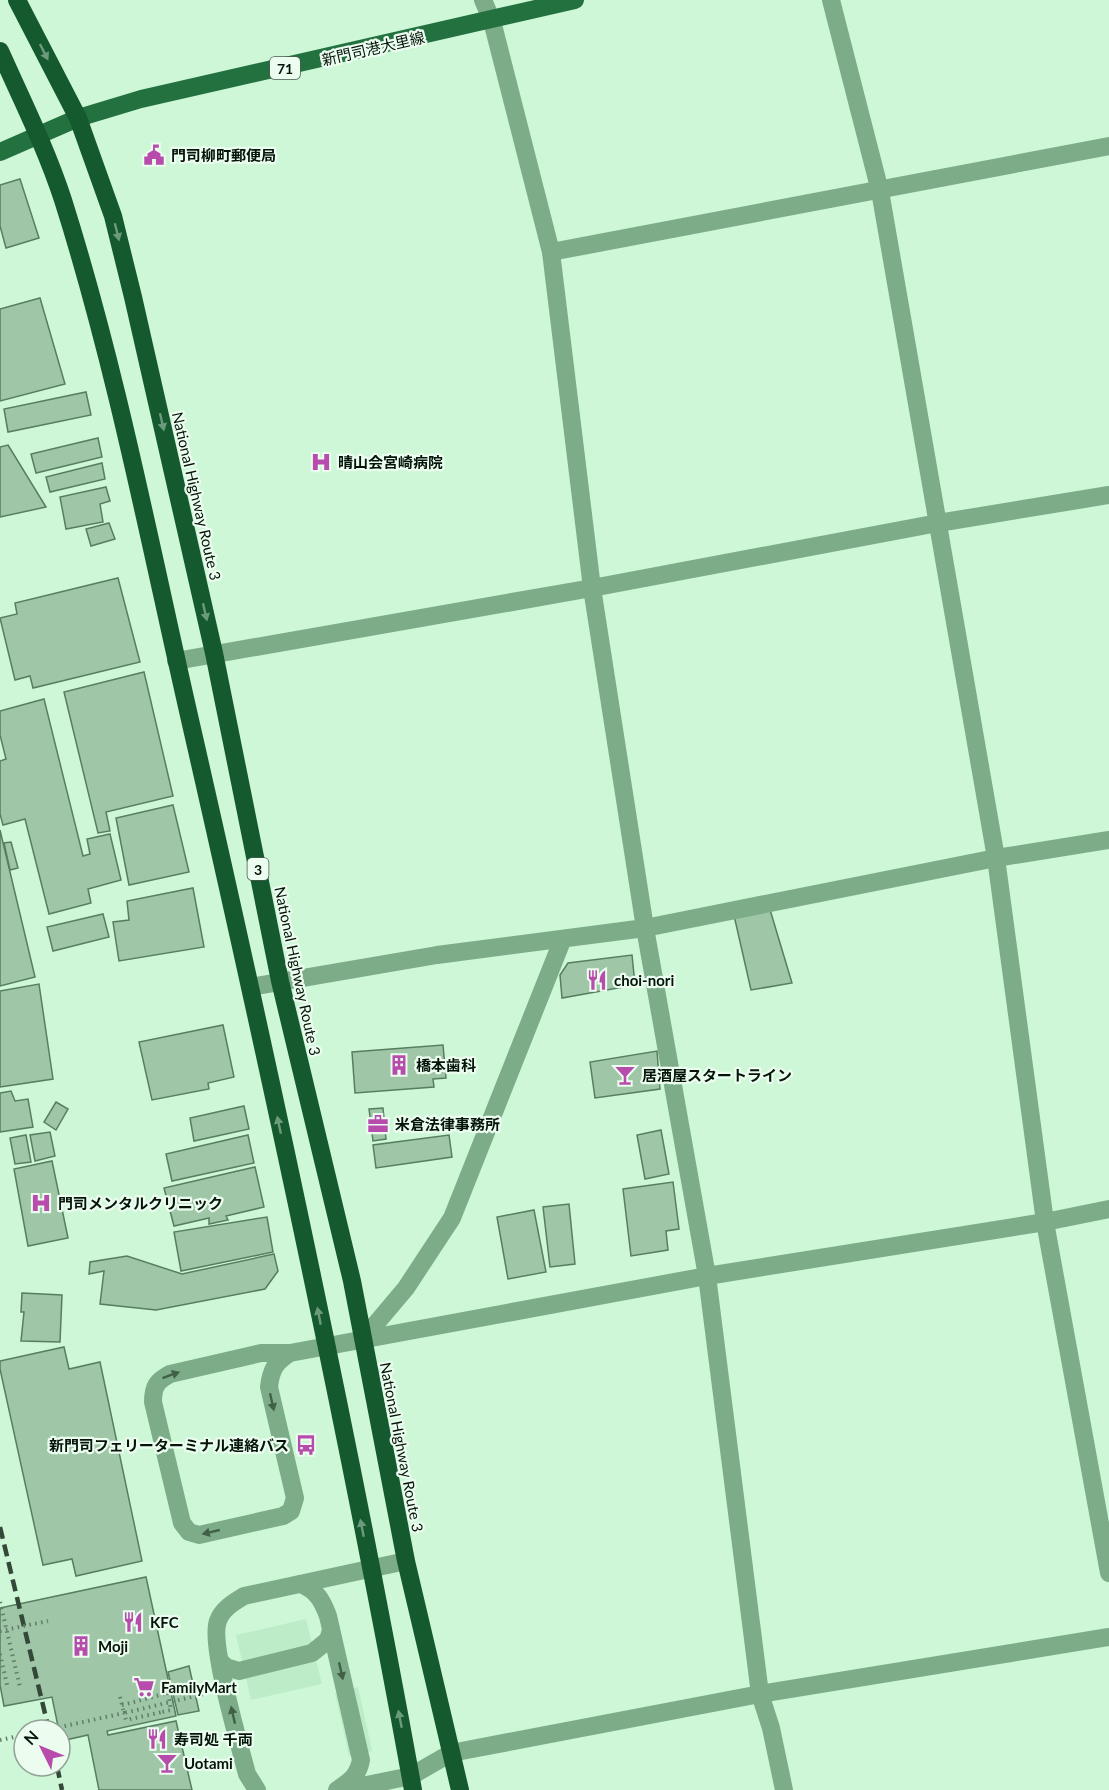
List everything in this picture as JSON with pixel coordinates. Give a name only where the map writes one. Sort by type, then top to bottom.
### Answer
[{"type":"highway","name":"National Highway Route 3","points":[[18,0],[78,118],[113,216],[214,653],[280,981],[352,1281],[406,1562],[459,1790]]},
{"type":"highway","name":"3","points":[[0,51],[39,135],[62,198],[105,346],[250,987],[325,1345],[412,1783]]},
{"type":"main road","name":"新門司港大里線","points":[[0,152],[78,118],[141,99],[492,21],[575,0]]},
{"type":"street","points":[[483,0],[492,21],[551,252],[592,588],[645,928],[707,1276],[760,1694],[771,1728],[784,1790]]},
{"type":"street","points":[[831,0],[880,191],[996,858],[1045,1222],[1109,1573]]},
{"type":"street","points":[[551,252],[1109,146]]},
{"type":"street","points":[[176,662],[214,653],[592,588],[938,523],[1109,495]]},
{"type":"street","points":[[250,987],[437,955],[562,941],[645,928],[996,858],[1109,840]]},
{"type":"street","points":[[363,1339],[406,1288],[452,1218],[562,941]]},
{"type":"street","points":[[290,1353],[274,1366],[269,1387],[295,1498],[291,1511],[283,1516],[200,1535],[189,1532],[182,1523],[153,1402],[153,1389],[159,1380],[170,1374],[261,1353],[290,1353],[707,1276],[1045,1222],[1109,1209]]},
{"type":"street","points":[[257,1790],[247,1774],[220,1660],[215,1637],[218,1620],[228,1606],[244,1596],[406,1562]]},
{"type":"street","points":[[301,1584],[313,1590],[323,1601],[361,1760],[359,1771],[352,1780],[336,1790]]},
{"type":"street","points":[[220,1660],[226,1667],[239,1671],[312,1653],[328,1640],[331,1630]]},
{"type":"street","points":[[342,1790],[412,1783],[451,1753],[760,1694],[1109,1637]]},
{"type":"path","points":[[0,1602],[21,1687]]},
{"type":"path","points":[[0,1631],[48,1621]]},
{"type":"path","points":[[0,1654],[8,1689]]},
{"type":"path","points":[[120,1697],[122,1705],[124,1713],[126,1720],[171,1710],[168,1693],[122,1705]]},
{"type":"path","points":[[72,1724],[204,1694]]},
{"type":"shaded area","points":[[306,1619],[322,1684],[251,1700],[236,1635]]},
{"type":"shaded area","points":[[358,1687],[372,1751],[349,1756],[335,1693]]},
{"type":"building","points":[[20,179],[39,238],[6,248],[0,226],[0,185]]},
{"type":"building","points":[[40,298],[65,384],[0,401],[0,309]]},
{"type":"building","points":[[86,392],[91,415],[8,432],[4,409]]},
{"type":"building","points":[[98,438],[102,457],[36,473],[31,454]]},
{"type":"building","points":[[8,445],[46,507],[0,517],[0,447]]},
{"type":"building","points":[[102,463],[105,479],[50,492],[46,477]]},
{"type":"building","points":[[106,487],[110,501],[100,504],[103,522],[66,529],[60,497]]},
{"type":"building","points":[[109,523],[115,539],[91,546],[86,529]]},
{"type":"building","points":[[118,578],[140,662],[33,688],[30,676],[15,680],[0,618],[17,614],[15,603]]},
{"type":"building","points":[[144,672],[173,796],[106,812],[110,831],[98,833],[64,692]]},
{"type":"building","points":[[44,699],[83,856],[90,854],[87,839],[110,834],[121,880],[88,889],[91,903],[49,914],[25,819],[3,825],[0,814],[0,761],[6,759],[0,735],[0,711]]},
{"type":"building","points":[[173,805],[189,872],[129,885],[116,818]]},
{"type":"building","points":[[0,830],[35,977],[0,986]]},
{"type":"building","points":[[11,842],[18,868],[10,870],[4,843]]},
{"type":"building","points":[[193,888],[204,947],[119,961],[113,922],[129,920],[127,901]]},
{"type":"building","points":[[768,903],[792,983],[751,990],[733,911]]},
{"type":"building","points":[[103,914],[109,937],[53,951],[47,927]]},
{"type":"building","name":"choi-nori","points":[[632,955],[635,985],[562,998],[560,975],[568,963]]},
{"type":"building","points":[[39,984],[53,1079],[0,1087],[0,991]]},
{"type":"building","points":[[223,1025],[234,1077],[208,1083],[209,1089],[152,1100],[139,1042]]},
{"type":"building","name":"橋本歯科","points":[[443,1045],[446,1078],[433,1079],[434,1087],[355,1093],[352,1052]]},
{"type":"building","name":"居酒屋スタートライン","points":[[657,1051],[660,1089],[595,1098],[590,1062]]},
{"type":"building","points":[[11,1091],[15,1101],[28,1099],[33,1127],[0,1132],[0,1093]]},
{"type":"building","points":[[56,1102],[68,1109],[56,1130],[44,1122]]},
{"type":"building","points":[[244,1106],[249,1129],[194,1141],[190,1118]]},
{"type":"building","name":"米倉法律事務所","points":[[383,1108],[386,1139],[373,1141],[369,1109]]},
{"type":"building","points":[[661,1130],[669,1174],[645,1179],[637,1135]]},
{"type":"building","points":[[50,1132],[55,1156],[35,1161],[30,1135]]},
{"type":"building","points":[[26,1135],[31,1162],[15,1164],[10,1138]]},
{"type":"building","points":[[248,1135],[254,1163],[172,1181],[166,1154]]},
{"type":"building","points":[[449,1135],[452,1157],[376,1168],[373,1145]]},
{"type":"building","name":"門司メンタルクリニック","points":[[52,1161],[68,1238],[28,1246],[14,1169]]},
{"type":"building","points":[[255,1167],[264,1207],[226,1216],[228,1220],[209,1224],[209,1218],[174,1226],[164,1188]]},
{"type":"building","points":[[673,1182],[679,1229],[666,1231],[668,1250],[631,1256],[623,1189]]},
{"type":"building","points":[[569,1204],[575,1264],[550,1267],[543,1207]]},
{"type":"building","points":[[534,1210],[546,1272],[508,1279],[497,1217]]},
{"type":"building","points":[[267,1217],[273,1252],[181,1271],[174,1232]]},
{"type":"building","points":[[274,1254],[278,1271],[265,1289],[156,1310],[100,1304],[104,1271],[89,1274],[90,1262],[127,1256],[182,1274]]},
{"type":"building","points":[[22,1293],[62,1295],[60,1342],[21,1341],[24,1312],[21,1312]]},
{"type":"building","points":[[64,1347],[69,1369],[100,1362],[142,1561],[76,1576],[72,1559],[43,1565],[0,1369],[0,1361]]},
{"type":"building","name":"Moji","points":[[146,1577],[176,1716],[107,1731],[108,1735],[176,1721],[192,1790],[99,1790],[88,1735],[72,1739],[72,1718],[56,1718],[52,1697],[4,1706],[0,1685],[0,1608]]},
{"type":"building","points":[[189,1666],[199,1711],[178,1715],[168,1672]]},
{"type":"railway","points":[[0,1527],[46,1718]]},
{"type":"railway","points":[[60,1778],[62,1790]]},
{"type":"place","name":"門司柳町郵便局","points":[[154,155]]},
{"type":"place","name":"晴山会宮崎病院","points":[[321,462]]},
{"type":"place","name":"choi-nori","points":[[597,980]]},
{"type":"place","name":"橋本歯科","points":[[399,1065]]},
{"type":"place","name":"居酒屋スタートライン","points":[[625,1075]]},
{"type":"place","name":"米倉法律事務所","points":[[378,1124]]},
{"type":"place","name":"門司メンタルクリニック","points":[[41,1203]]},
{"type":"place","name":"新門司フェリーターミナル連絡バス","points":[[306,1445]]},
{"type":"place","name":"KFC","points":[[133,1622]]},
{"type":"place","name":"Moji","points":[[81,1646]]},
{"type":"place","name":"FamilyMart","points":[[144,1687]]},
{"type":"place","name":"寿司処 千両","points":[[157,1739]]},
{"type":"place","name":"Uotami","points":[[167,1763]]}]
